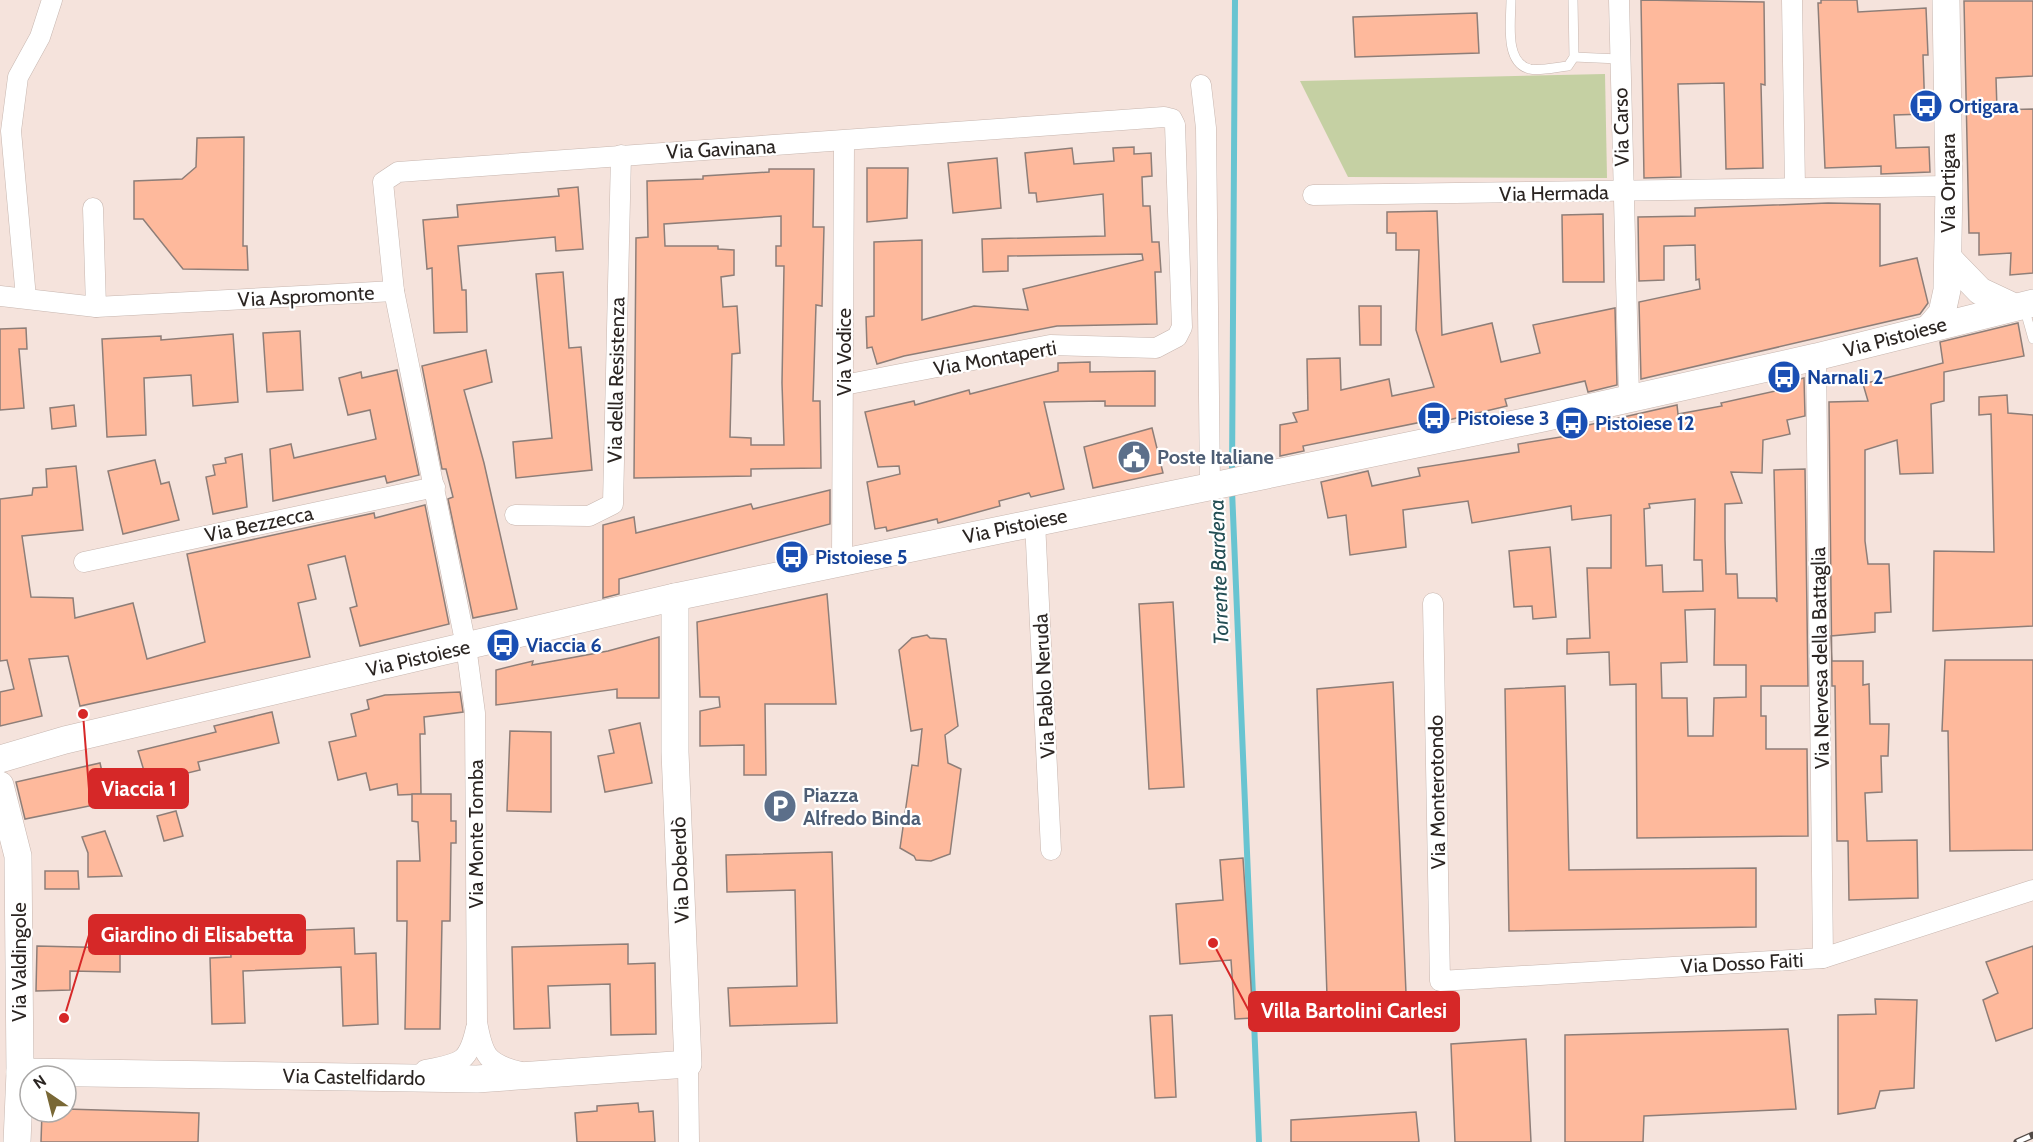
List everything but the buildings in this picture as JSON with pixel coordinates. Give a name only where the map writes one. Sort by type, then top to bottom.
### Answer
[{"type":"main road","name":"Via Ortigara","points":[[1930,327],[1942,313],[1946,302],[1949,186],[1946,0]]},
{"type":"main road","points":[[1948,259],[1980,291],[2023,305]]},
{"type":"main road","name":"Via Pistoiese","points":[[0,759],[65,740],[675,597],[1629,398],[1816,357],[2023,305]]},
{"type":"main road","name":"Via Doberdò","points":[[675,597],[675,752],[688,1064]]},
{"type":"main road","name":"Via Valdingole","points":[[0,785],[18,856],[20,1064]]},
{"type":"main road","name":"Via Castelfidardo","points":[[78,1073],[477,1079],[688,1064]]},
{"type":"main road","name":"Via Valdingole","points":[[16,1142],[18,1107]]},
{"type":"street","points":[[26,298],[11,131],[18,77],[40,37],[52,0]]},
{"type":"street","name":"Via Carso","points":[[1619,0],[1629,398]]},
{"type":"street","points":[[1792,0],[1795,187]]},
{"type":"street","points":[[1201,86],[1207,140],[1216,484]]},
{"type":"street","name":"Via Gavinana","points":[[394,291],[383,182],[398,172],[621,155],[844,142],[1164,117],[1172,119]]},
{"type":"street","name":"Via Montaperti","points":[[844,385],[1050,345],[1156,348],[1177,337],[1182,327],[1175,125],[1172,119]]},
{"type":"street","name":"Via Vodice","points":[[842,562],[844,142]]},
{"type":"street","name":"Via della Resistenza","points":[[515,515],[589,516],[613,504],[621,155]]},
{"type":"street","name":"Via Hermada","points":[[1313,195],[1949,186]]},
{"type":"street","points":[[93,208],[96,307]]},
{"type":"street","name":"Via Aspromonte","points":[[0,296],[70,306],[96,307],[394,291],[466,646]]},
{"type":"street","name":"Via Nervesa della Battaglia","points":[[1816,357],[1823,958]]},
{"type":"street","name":"Via Bezzecca","points":[[84,561],[435,487]]},
{"type":"street","name":"Via Pablo Neruda","points":[[1035,522],[1051,850]]},
{"type":"street","name":"Via Monterotondo","points":[[1433,603],[1440,981]]},
{"type":"street","name":"Via Monte Tomba","points":[[466,646],[475,713],[477,1022],[481,1047],[488,1058],[495,1064],[531,1075]]},
{"type":"street","name":"Via Dosso Faiti","points":[[1440,981],[1823,958],[2033,890]]},
{"type":"street","name":"Via Monte Tomba","points":[[391,1077],[460,1062],[469,1053],[477,1022]]},
{"type":"street","name":"Via Doberdò","points":[[688,1064],[689,1142]]},
{"type":"lane","points":[[1511,0],[1513,54],[1518,64],[1531,69],[1569,66],[1574,57],[1573,0]]},
{"type":"lane","points":[[1574,57],[1619,59]]},
{"type":"lane","points":[[2023,305],[2033,339]]},
{"type":"green space","points":[[1605,74],[1607,178],[1348,177],[1300,81]]},
{"type":"waterway","name":"Torrente Bardena","points":[[1232,476],[1235,0]]},
{"type":"waterway","name":"Torrente Bardena","points":[[1232,490],[1259,1142]]},
{"type":"railway","points":[[2017,1142],[2033,1135]]},
{"type":"place","name":"Ortigara","points":[[1926,106]]},
{"type":"place","name":"Narnali 2","points":[[1784,377]]},
{"type":"place","name":"Pistoiese 3","points":[[1434,418]]},
{"type":"place","name":"Pistoiese 12","points":[[1572,423]]},
{"type":"place","name":"Poste Italiane","points":[[1134,457]]},
{"type":"place","name":"Pistoiese 5","points":[[792,557]]},
{"type":"place","name":"Viaccia 6","points":[[503,645]]},
{"type":"place","name":"Viaccia 1","points":[[83,714]]},
{"type":"place","name":"Piazza Alfredo Binda","points":[[780,806]]},
{"type":"place","name":"Villa Bartolini Carlesi","points":[[1213,943]]},
{"type":"place","name":"Giardino di Elisabetta","points":[[64,1018]]}]
